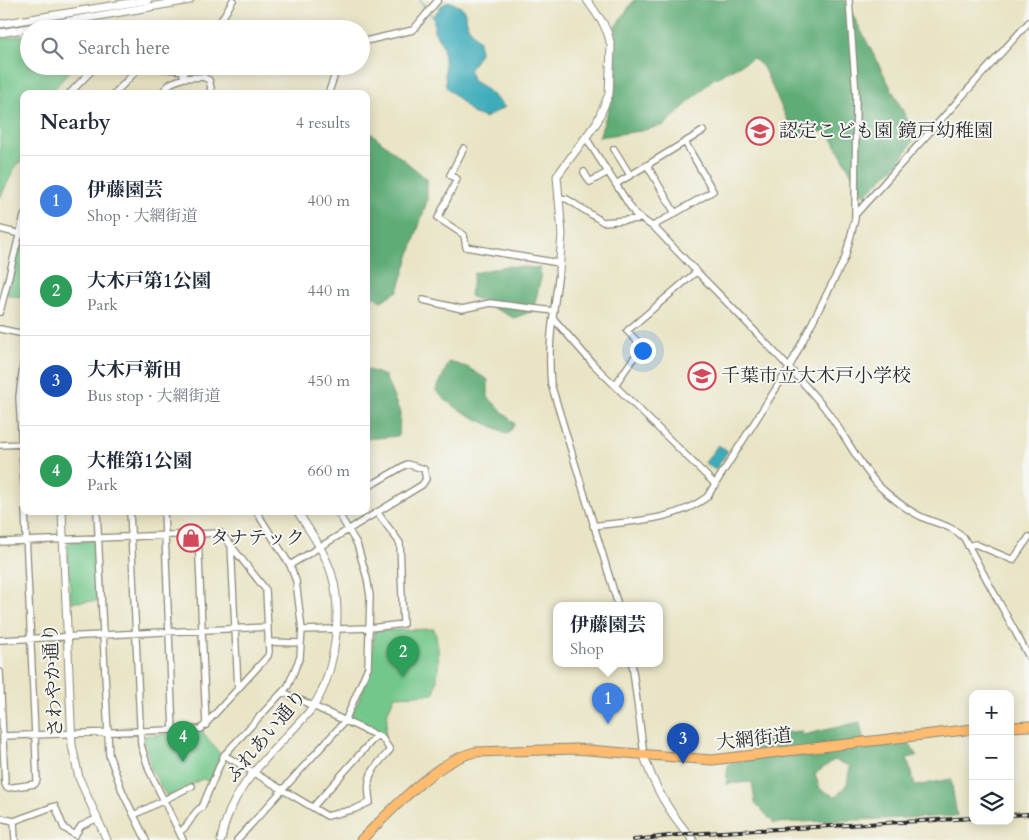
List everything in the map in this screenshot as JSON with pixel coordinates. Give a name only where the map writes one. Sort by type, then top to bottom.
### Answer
[{"type":"main road","points":[[1014,727],[1029,726]]},
{"type":"main road","name":"大網街道","points":[[361,840],[443,766],[466,754],[483,750],[576,749],[693,760],[727,759],[969,729]]},
{"type":"street","points":[[26,20],[148,0]]},
{"type":"street","points":[[54,20],[103,8],[190,0]]},
{"type":"street","points":[[221,20],[233,0]]},
{"type":"street","points":[[370,40],[413,30],[438,0]]},
{"type":"street","points":[[587,0],[603,23],[608,34],[610,55],[609,94],[606,106],[586,138],[560,169],[556,184],[562,234],[549,365],[551,384],[617,602]]},
{"type":"street","points":[[593,526],[684,511],[707,497],[789,368],[845,258],[855,215],[856,95],[848,0]]},
{"type":"street","points":[[0,24],[20,21]]},
{"type":"street","points":[[855,215],[1029,22]]},
{"type":"street","points":[[0,33],[20,28]]},
{"type":"street","points":[[73,90],[87,75]]},
{"type":"street","points":[[118,90],[132,75]]},
{"type":"street","points":[[164,90],[183,75]]},
{"type":"street","points":[[190,75],[209,80],[210,90]]},
{"type":"street","points":[[329,90],[335,75]]},
{"type":"street","points":[[616,184],[703,131]]},
{"type":"street","points":[[586,138],[639,219]]},
{"type":"street","points":[[653,226],[713,192],[685,142]]},
{"type":"street","points":[[464,148],[450,175],[457,179],[438,218],[464,235],[466,247],[559,263]]},
{"type":"street","points":[[614,149],[630,175]]},
{"type":"street","points":[[647,165],[675,214]]},
{"type":"street","points":[[584,172],[590,182],[608,172]]},
{"type":"street","points":[[558,198],[568,199],[603,222],[639,219],[647,221],[653,226],[789,368],[824,408],[864,469],[881,488],[922,517],[957,531],[968,546],[1029,656]]},
{"type":"street","points":[[0,229],[20,234]]},
{"type":"street","points":[[0,312],[20,241]]},
{"type":"street","points":[[615,385],[642,346],[627,331],[696,272]]},
{"type":"street","points":[[423,300],[462,309],[490,303],[553,314],[594,365],[716,485]]},
{"type":"street","points":[[0,328],[20,333]]},
{"type":"street","points":[[20,389],[20,409]]},
{"type":"street","points":[[0,445],[20,444]]},
{"type":"street","points":[[290,565],[422,485],[426,478],[426,473],[424,469],[407,464],[370,486]]},
{"type":"street","points":[[302,630],[400,626],[404,621],[400,543],[377,512]]},
{"type":"street","points":[[0,672],[2,734],[7,788],[35,784],[37,780],[36,736],[29,638],[25,515]]},
{"type":"street","name":"さわやか通り","points":[[62,515],[71,735],[79,778],[106,840]]},
{"type":"street","points":[[97,515],[107,734],[114,771],[146,840]]},
{"type":"street","points":[[130,515],[140,733],[144,759],[183,840]]},
{"type":"street","points":[[164,515],[172,731]]},
{"type":"street","points":[[179,832],[188,828],[196,811],[202,807],[224,755],[283,692],[296,672],[300,657],[302,630],[299,594],[290,565],[259,515]]},
{"type":"street","name":"ふれあい通り","points":[[221,840],[228,811],[253,772],[314,706],[328,680],[333,661],[335,599],[332,575],[320,548],[299,515]]},
{"type":"street","points":[[237,840],[345,721],[368,667],[370,628],[367,578],[363,561],[349,530],[340,515]]},
{"type":"street","points":[[0,542],[221,533],[264,584],[268,627],[268,656],[202,729],[36,736],[2,734]]},
{"type":"street","points":[[198,534],[206,725]]},
{"type":"street","points":[[968,546],[974,544],[1013,560],[1029,537]]},
{"type":"street","points":[[231,544],[238,689]]},
{"type":"street","points":[[0,640],[268,627]]},
{"type":"street","points":[[268,642],[301,643]]},
{"type":"street","points":[[633,667],[644,755],[648,770],[666,803],[693,840]]},
{"type":"street","points":[[224,755],[327,816],[355,810],[370,802],[367,788],[369,776],[390,750],[382,738],[283,692]]},
{"type":"street","points":[[313,807],[376,736]]},
{"type":"street","points":[[134,815],[192,786]]},
{"type":"street","points":[[0,818],[14,821],[55,806],[64,828],[73,837],[81,826],[96,819]]},
{"type":"street","points":[[14,821],[15,840]]},
{"type":"green space","points":[[634,0],[845,0],[916,136],[900,161],[864,196],[828,131],[794,134],[763,67],[753,58],[712,80],[665,125],[599,137],[617,83],[615,27]]},
{"type":"green space","points":[[20,36],[20,75],[66,75],[53,90],[20,90],[20,163],[17,163],[0,198],[0,39]]},
{"type":"green space","points":[[370,132],[427,179],[427,201],[398,291],[381,301],[370,294]]},
{"type":"green space","points":[[20,239],[20,297],[6,294]]},
{"type":"green space","points":[[506,266],[540,268],[541,278],[533,311],[514,318],[470,296],[474,273]]},
{"type":"green space","points":[[449,362],[467,367],[488,380],[488,397],[515,424],[508,434],[470,416],[452,405],[436,391]]},
{"type":"green space","points":[[370,370],[385,376],[400,413],[399,436],[370,439]]},
{"type":"green space","points":[[71,542],[95,542],[98,601],[71,602],[67,545]]},
{"type":"green space","points":[[434,629],[438,646],[438,661],[434,694],[395,696],[388,711],[385,736],[351,719],[350,717],[367,676],[372,654],[374,631]]},
{"type":"green space","points":[[860,722],[865,747],[908,740],[917,756],[907,758],[915,786],[951,779],[957,816],[774,823],[755,803],[752,782],[726,784],[728,764],[755,758],[754,735],[801,731],[803,735]],"holes":[[[834,760],[850,766],[847,784],[836,797],[820,789],[815,774]]]},
{"type":"green space","points":[[202,731],[220,754],[210,781],[202,779],[167,797],[151,769],[143,736]]},
{"type":"water","points":[[449,1],[464,9],[468,26],[479,41],[480,53],[469,71],[473,81],[484,87],[505,107],[485,118],[472,113],[446,87],[443,46],[434,31],[434,16],[441,6]]},
{"type":"water","points":[[718,445],[728,451],[715,470],[705,463]]},
{"type":"waterway","points":[[420,0],[434,18]]},
{"type":"railway","points":[[1014,815],[1029,814]]},
{"type":"railway","points":[[634,840],[687,834],[969,818]]},
{"type":"place","name":"認定こども園 鏡戸幼稚園","points":[[760,131]]},
{"type":"place","name":"千葉市立大木戸小学校","points":[[702,376]]},
{"type":"place","name":"タナテック","points":[[191,538]]},
{"type":"place","name":"大木戸第1公園","points":[[403,677]]},
{"type":"place","name":"伊藤園芸","points":[[608,724]]},
{"type":"place","name":"大椎第1公園","points":[[183,762]]},
{"type":"place","name":"大木戸新田","points":[[683,764]]}]
